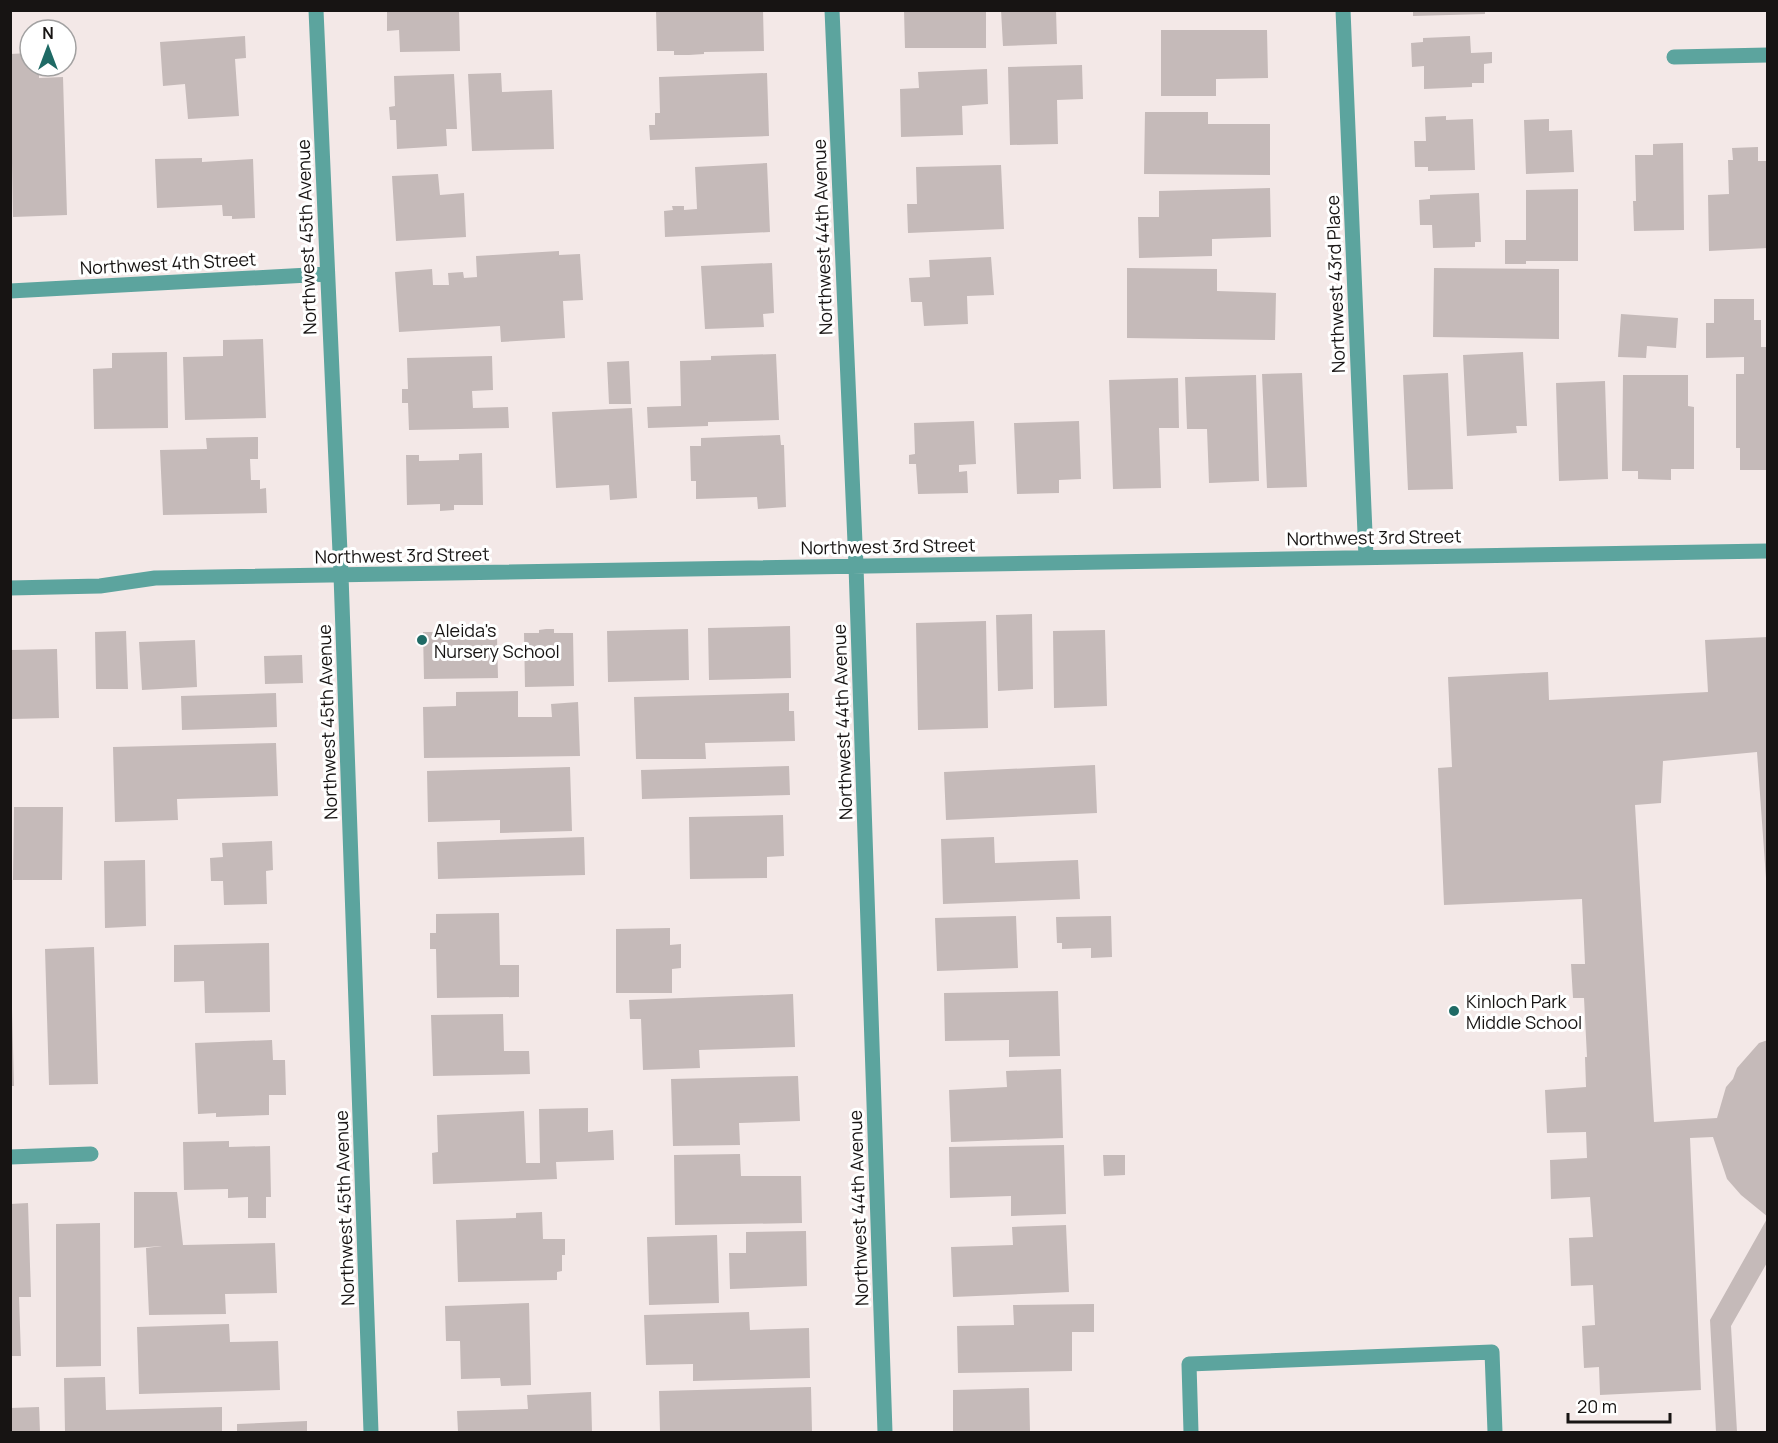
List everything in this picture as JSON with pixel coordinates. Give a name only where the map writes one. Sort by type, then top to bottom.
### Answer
[{"type":"street","name":"Northwest 45th Avenue","points":[[316,10],[341,575],[371,1432]]},
{"type":"street","name":"Northwest 44th Avenue","points":[[832,10],[856,566],[885,1432]]},
{"type":"street","name":"Northwest 43rd Place","points":[[1343,10],[1366,557]]},
{"type":"street","points":[[1674,57],[1767,55]]},
{"type":"street","name":"Northwest 4th Street","points":[[10,291],[327,274]]},
{"type":"street","name":"Northwest 3rd Street","points":[[10,588],[100,586],[155,578],[1767,551]]},
{"type":"street","points":[[10,1157],[91,1154]]},
{"type":"street","points":[[1191,1432],[1189,1364],[1492,1352],[1495,1432]]},
{"type":"building","points":[[387,10],[459,10],[460,51],[400,52],[399,30],[387,31]]},
{"type":"building","points":[[656,10],[763,10],[764,51],[674,55],[674,51],[657,51]]},
{"type":"building","points":[[904,10],[986,10],[986,48],[905,48]]},
{"type":"building","points":[[1001,10],[1056,10],[1057,44],[1003,46]]},
{"type":"building","points":[[1413,10],[1485,10],[1485,14],[1413,16]]},
{"type":"building","points":[[1161,30],[1267,30],[1268,78],[1216,79],[1216,96],[1161,96]]},
{"type":"building","points":[[245,36],[246,58],[235,59],[239,116],[188,119],[185,84],[163,86],[160,42]]},
{"type":"building","points":[[1470,36],[1471,53],[1492,52],[1492,63],[1484,64],[1484,83],[1472,83],[1472,87],[1424,89],[1424,66],[1412,67],[1411,43],[1423,42],[1423,38]]},
{"type":"building","points":[[10,54],[18,54],[18,78],[63,78],[67,215],[13,217]]},
{"type":"building","points":[[1082,65],[1083,99],[1057,100],[1058,144],[1010,145],[1008,67]]},
{"type":"building","points":[[987,69],[988,104],[962,106],[963,135],[901,137],[900,89],[919,88],[918,72]]},
{"type":"building","points":[[501,73],[502,92],[552,90],[554,149],[472,151],[468,74]]},
{"type":"building","points":[[767,73],[769,136],[650,140],[649,125],[655,125],[655,113],[660,113],[659,77]]},
{"type":"building","points":[[454,74],[457,129],[446,129],[447,146],[397,149],[396,120],[390,120],[389,107],[395,106],[394,76]]},
{"type":"building","points":[[1145,112],[1208,112],[1208,124],[1270,124],[1270,175],[1144,174]]},
{"type":"building","points":[[1446,116],[1446,120],[1473,119],[1475,170],[1428,171],[1428,167],[1415,167],[1414,141],[1426,141],[1425,117]]},
{"type":"building","points":[[1549,119],[1549,131],[1572,130],[1574,172],[1526,174],[1524,120]]},
{"type":"building","points":[[1683,143],[1684,230],[1634,231],[1635,155],[1653,155],[1653,144]]},
{"type":"building","points":[[1758,147],[1758,161],[1768,161],[1768,248],[1709,251],[1708,195],[1729,194],[1728,160],[1733,160],[1732,148]]},
{"type":"building","points":[[202,158],[202,162],[253,159],[255,218],[232,219],[232,216],[223,216],[222,205],[157,208],[155,159]]},
{"type":"building","points":[[767,163],[770,232],[665,237],[664,211],[673,210],[672,206],[684,206],[684,210],[697,209],[695,167]]},
{"type":"building","points":[[1001,165],[1004,229],[908,233],[907,204],[917,204],[916,167]]},
{"type":"building","points":[[438,174],[440,195],[464,193],[466,237],[396,241],[392,176]]},
{"type":"building","points":[[1270,188],[1271,237],[1212,239],[1212,256],[1139,258],[1138,217],[1159,217],[1159,191]]},
{"type":"building","points":[[1578,189],[1578,261],[1526,261],[1526,264],[1505,264],[1505,240],[1526,240],[1526,190]]},
{"type":"building","points":[[1479,193],[1481,242],[1475,242],[1475,247],[1433,248],[1432,225],[1420,225],[1419,200],[1430,199],[1430,195]]},
{"type":"building","points":[[559,251],[559,255],[580,254],[583,300],[563,301],[565,338],[501,342],[500,326],[399,332],[395,272],[432,269],[433,285],[449,285],[448,273],[463,272],[464,278],[477,277],[476,256]]},
{"type":"building","points":[[991,257],[994,295],[967,296],[968,324],[924,326],[922,302],[911,302],[909,278],[930,277],[929,260]]},
{"type":"building","points":[[772,263],[774,313],[763,314],[764,327],[705,329],[701,266]]},
{"type":"building","points":[[1127,268],[1217,269],[1217,291],[1276,293],[1275,340],[1127,338]]},
{"type":"building","points":[[1434,268],[1559,269],[1559,339],[1433,337]]},
{"type":"building","points":[[1714,299],[1754,299],[1754,320],[1761,320],[1761,347],[1768,347],[1768,470],[1740,470],[1740,448],[1736,448],[1736,374],[1744,374],[1744,357],[1706,358],[1706,323],[1714,323]]},
{"type":"building","points":[[1621,314],[1678,318],[1676,348],[1647,346],[1646,358],[1618,357]]},
{"type":"building","points":[[263,339],[266,418],[185,420],[183,357],[223,356],[223,340]]},
{"type":"building","points":[[167,352],[168,428],[94,429],[93,369],[112,368],[112,353]]},
{"type":"building","points":[[1523,352],[1527,426],[1516,426],[1517,433],[1467,436],[1463,355]]},
{"type":"building","points":[[776,354],[779,420],[708,422],[708,426],[648,428],[647,407],[681,406],[680,361],[711,360],[711,356]]},
{"type":"building","points":[[492,356],[493,390],[472,391],[473,408],[508,407],[509,428],[409,430],[408,403],[402,403],[402,389],[408,389],[407,358]]},
{"type":"building","points":[[629,361],[631,404],[609,404],[607,362]]},
{"type":"building","points":[[1302,373],[1307,487],[1267,488],[1262,374]]},
{"type":"building","points":[[1448,373],[1453,489],[1408,490],[1403,375]]},
{"type":"building","points":[[1256,375],[1259,481],[1209,483],[1207,429],[1187,429],[1185,377]]},
{"type":"building","points":[[1623,375],[1688,375],[1688,406],[1694,407],[1694,469],[1671,469],[1671,480],[1638,479],[1638,471],[1622,471]]},
{"type":"building","points":[[1178,378],[1179,428],[1159,428],[1161,488],[1113,489],[1109,380]]},
{"type":"building","points":[[1605,381],[1608,479],[1559,481],[1556,383]]},
{"type":"building","points":[[632,408],[637,498],[610,500],[609,485],[556,488],[552,412]]},
{"type":"building","points":[[974,421],[976,464],[959,465],[959,472],[967,471],[968,493],[918,494],[916,464],[909,464],[909,455],[915,454],[914,423]]},
{"type":"building","points":[[1079,421],[1081,479],[1059,480],[1059,493],[1017,494],[1014,423]]},
{"type":"building","points":[[780,435],[781,445],[784,445],[786,507],[758,509],[757,497],[696,499],[696,481],[691,481],[690,446],[701,446],[701,438]]},
{"type":"building","points":[[258,437],[258,459],[250,459],[251,480],[260,480],[260,489],[266,488],[267,513],[163,515],[160,450],[207,449],[206,438]]},
{"type":"building","points":[[482,453],[483,505],[454,505],[454,510],[440,511],[440,504],[407,505],[406,455],[419,455],[419,461],[459,460],[459,454]]},
{"type":"building","points":[[1032,614],[1033,689],[998,691],[996,615]]},
{"type":"building","points":[[986,621],[988,728],[918,730],[916,623]]},
{"type":"building","points":[[790,626],[791,678],[709,680],[708,628]]},
{"type":"building","points":[[554,629],[554,633],[573,633],[574,686],[525,687],[524,633],[539,633],[539,630]]},
{"type":"building","points":[[688,629],[689,680],[608,682],[607,631]]},
{"type":"building","points":[[1105,630],[1107,706],[1054,708],[1053,631]]},
{"type":"building","points":[[126,631],[128,689],[96,689],[95,632]]},
{"type":"building","points":[[423,632],[453,632],[453,637],[497,637],[498,678],[424,679]]},
{"type":"building","points":[[1768,637],[1768,878],[1766,878],[1757,752],[1663,761],[1661,803],[1635,805],[1654,1122],[1717,1118],[1726,1087],[1733,1079],[1737,1068],[1759,1043],[1768,1040],[1768,1217],[1741,1195],[1727,1179],[1713,1137],[1690,1138],[1701,1390],[1600,1395],[1599,1367],[1584,1368],[1582,1326],[1595,1325],[1593,1285],[1571,1286],[1569,1238],[1593,1237],[1590,1197],[1551,1199],[1550,1160],[1587,1158],[1586,1132],[1547,1133],[1545,1090],[1586,1087],[1584,998],[1573,998],[1571,964],[1585,964],[1582,899],[1444,905],[1438,768],[1452,767],[1448,677],[1548,672],[1549,700],[1708,692],[1705,640]]},
{"type":"building","points":[[195,640],[197,687],[142,690],[139,642]]},
{"type":"building","points":[[57,649],[59,718],[10,719],[10,650]]},
{"type":"building","points":[[302,655],[303,683],[265,684],[264,656]]},
{"type":"building","points":[[518,691],[518,717],[552,717],[551,704],[578,702],[580,756],[424,758],[423,707],[456,706],[456,692]]},
{"type":"building","points":[[276,693],[277,727],[182,730],[181,696]]},
{"type":"building","points":[[789,693],[789,711],[794,711],[795,741],[705,743],[706,759],[636,759],[634,697]]},
{"type":"building","points":[[276,743],[278,796],[177,799],[178,820],[115,822],[113,747]]},
{"type":"building","points":[[1095,765],[1097,813],[946,820],[944,772]]},
{"type":"building","points":[[789,766],[790,795],[642,799],[641,770]]},
{"type":"building","points":[[570,767],[572,831],[500,833],[500,820],[428,822],[427,771]]},
{"type":"building","points":[[14,807],[63,807],[62,880],[13,880]]},
{"type":"building","points":[[783,815],[784,856],[767,857],[767,878],[690,879],[689,817]]},
{"type":"building","points":[[584,837],[585,875],[438,879],[437,842]]},
{"type":"building","points":[[994,837],[995,863],[1078,860],[1080,899],[943,904],[941,839]]},
{"type":"building","points":[[272,841],[273,870],[266,871],[267,904],[224,905],[223,881],[211,881],[210,858],[223,857],[222,843]]},
{"type":"building","points":[[145,860],[146,926],[105,928],[104,861]]},
{"type":"building","points":[[499,913],[500,965],[519,965],[519,997],[437,998],[436,949],[430,949],[430,933],[436,933],[436,914]]},
{"type":"building","points":[[1016,916],[1018,968],[937,971],[935,918]]},
{"type":"building","points":[[1111,916],[1112,957],[1091,958],[1091,948],[1062,949],[1062,943],[1057,943],[1056,917]]},
{"type":"building","points":[[670,928],[670,945],[681,944],[681,968],[672,969],[672,993],[616,993],[616,929]]},
{"type":"building","points":[[269,943],[270,1012],[205,1013],[204,981],[174,982],[174,945]]},
{"type":"building","points":[[94,947],[98,1084],[49,1085],[45,949]]},
{"type":"building","points":[[1058,991],[1060,1056],[1009,1057],[1009,1040],[945,1041],[944,993]]},
{"type":"building","points":[[793,994],[795,1047],[699,1050],[700,1068],[643,1070],[641,1019],[630,1019],[629,1000]]},
{"type":"building","points":[[10,1009],[12,1009],[14,1086],[10,1086]]},
{"type":"building","points":[[503,1014],[504,1051],[529,1051],[530,1074],[433,1076],[431,1015]]},
{"type":"building","points":[[272,1040],[273,1060],[285,1060],[286,1095],[269,1095],[269,1115],[216,1117],[216,1113],[198,1114],[195,1043]]},
{"type":"building","points":[[1061,1069],[1063,1138],[951,1142],[949,1090],[1007,1087],[1006,1071]]},
{"type":"building","points":[[798,1076],[800,1121],[739,1123],[740,1145],[673,1146],[671,1079]]},
{"type":"building","points":[[588,1108],[588,1132],[613,1130],[614,1160],[556,1162],[557,1179],[433,1184],[432,1153],[438,1152],[437,1115],[524,1111],[526,1163],[540,1163],[539,1109]]},
{"type":"building","points":[[229,1141],[229,1147],[270,1146],[271,1197],[266,1197],[266,1218],[248,1218],[248,1197],[228,1198],[228,1189],[184,1190],[183,1142]]},
{"type":"building","points":[[1064,1145],[1066,1214],[1011,1216],[1011,1196],[950,1198],[949,1147]]},
{"type":"building","points":[[740,1154],[741,1176],[801,1176],[802,1223],[675,1225],[674,1155]]},
{"type":"building","points":[[1103,1155],[1125,1155],[1125,1175],[1104,1176]]},
{"type":"building","points":[[134,1192],[177,1192],[183,1245],[275,1243],[277,1293],[225,1294],[226,1314],[149,1315],[146,1248],[162,1246],[134,1248]]},
{"type":"building","points":[[28,1203],[31,1297],[19,1297],[21,1356],[10,1356],[10,1204]]},
{"type":"building","points":[[542,1212],[543,1239],[565,1239],[562,1271],[557,1272],[557,1280],[458,1282],[456,1220],[516,1218],[516,1213]]},
{"type":"building","points":[[1768,1217],[1768,1261],[1731,1326],[1737,1432],[1716,1432],[1710,1320]]},
{"type":"building","points":[[100,1223],[101,1366],[56,1367],[56,1224]]},
{"type":"building","points":[[1066,1225],[1069,1292],[953,1297],[951,1247],[1013,1245],[1012,1227]]},
{"type":"building","points":[[806,1231],[807,1286],[730,1289],[729,1253],[746,1253],[746,1232]]},
{"type":"building","points":[[717,1235],[719,1303],[649,1305],[647,1237]]},
{"type":"building","points":[[529,1303],[531,1385],[501,1386],[500,1378],[461,1379],[460,1341],[446,1341],[445,1306]]},
{"type":"building","points":[[1094,1304],[1094,1332],[1072,1332],[1072,1371],[958,1373],[957,1326],[1014,1325],[1013,1305]]},
{"type":"building","points":[[749,1312],[750,1330],[809,1328],[810,1378],[693,1381],[693,1364],[646,1365],[644,1315]]},
{"type":"building","points":[[229,1324],[230,1342],[278,1341],[280,1390],[139,1394],[137,1327]]},
{"type":"building","points":[[105,1377],[106,1410],[222,1407],[222,1432],[65,1432],[64,1378]]},
{"type":"building","points":[[811,1387],[812,1432],[660,1432],[659,1391]]},
{"type":"building","points":[[1029,1388],[1030,1431],[953,1432],[953,1390]]},
{"type":"building","points":[[591,1392],[592,1432],[458,1432],[457,1411],[528,1409],[527,1395]]},
{"type":"building","points":[[39,1407],[40,1432],[10,1432],[10,1408]]},
{"type":"building","points":[[307,1421],[307,1432],[237,1432],[237,1424]]},
{"type":"place","name":"Aleida's Nursery School","points":[[422,640]]},
{"type":"place","name":"Kinloch Park Middle School","points":[[1454,1011]]}]
